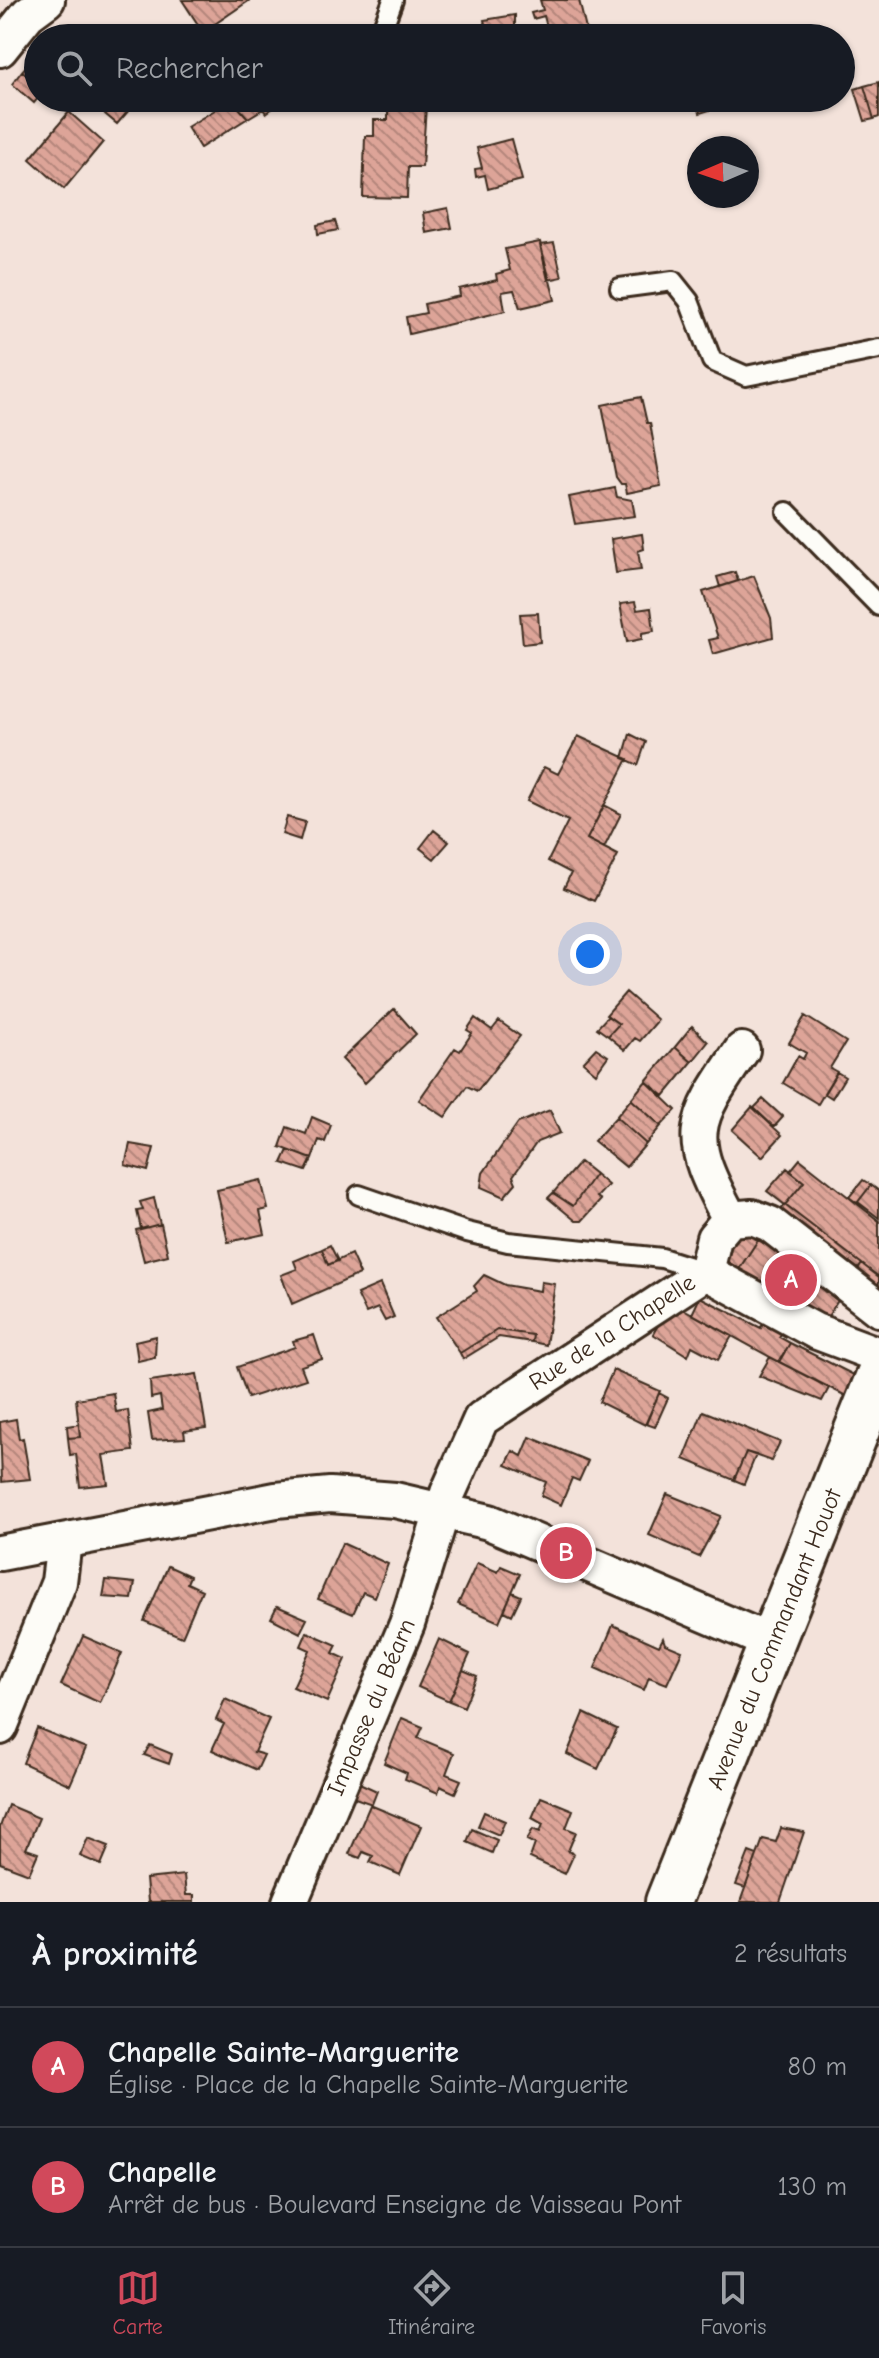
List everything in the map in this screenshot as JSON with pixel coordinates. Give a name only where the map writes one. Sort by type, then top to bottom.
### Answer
[{"type":"main road","name":"Avenue du Commandant Houot","points":[[668,1902],[879,1375]]},
{"type":"street","points":[[0,49],[28,14],[47,0]]},
{"type":"street","points":[[730,1219],[707,1175],[699,1124],[704,1105],[742,1050]]},
{"type":"street","points":[[706,1272],[714,1238],[730,1219],[752,1217],[770,1224],[879,1309]]},
{"type":"street","name":"Rue de la Chapelle","points":[[444,1509],[471,1435],[481,1419],[706,1272],[815,1331],[879,1355]]},
{"type":"street","points":[[0,1553],[263,1502],[330,1495],[395,1500],[444,1509],[566,1553],[773,1643]]},
{"type":"street","name":"Impasse du Béarn","points":[[290,1902],[407,1624],[444,1509]]},
{"type":"street","points":[[0,1727],[59,1582],[64,1541]]},
{"type":"lane","points":[[384,24],[393,0]]},
{"type":"lane","points":[[620,288],[673,281],[689,301],[712,361],[746,376],[879,349]]},
{"type":"lane","points":[[787,512],[879,606]]},
{"type":"lane","points":[[359,1195],[467,1232],[508,1242],[662,1258],[706,1272]]},
{"type":"building","points":[[182,0],[250,0],[215,24],[198,24]]},
{"type":"building","points":[[540,0],[579,0],[585,24],[546,24],[544,16],[533,19],[531,13],[543,10]]},
{"type":"building","points":[[515,15],[515,24],[485,24],[484,20]]},
{"type":"building","points":[[22,71],[24,73],[24,94],[12,84]]},
{"type":"building","points":[[879,82],[879,117],[874,119],[864,86]]},
{"type":"building","points":[[864,86],[874,119],[865,121],[855,89]]},
{"type":"building","points":[[69,112],[103,142],[64,189],[30,159]]},
{"type":"building","points":[[107,112],[127,112],[117,124],[105,114]]},
{"type":"building","points":[[212,112],[243,112],[248,118],[200,148],[187,127]]},
{"type":"building","points":[[243,112],[258,112],[248,118]]},
{"type":"building","points":[[388,112],[426,112],[422,167],[408,167],[407,198],[363,197],[365,136],[374,136],[374,120],[388,120]]},
{"type":"building","points":[[511,139],[522,180],[488,189],[485,175],[476,177],[475,169],[482,168],[477,148]]},
{"type":"building","points":[[448,208],[452,228],[426,233],[423,213]]},
{"type":"building","points":[[335,221],[338,230],[318,234],[317,225]]},
{"type":"building","points":[[540,242],[555,300],[520,308],[514,290],[502,292],[505,311],[409,334],[406,317],[426,313],[424,304],[460,296],[459,289],[497,280],[496,274],[510,270],[505,249]]},
{"type":"building","points":[[554,243],[562,277],[548,280],[540,245]]},
{"type":"building","points":[[641,397],[647,423],[650,423],[661,486],[627,493],[625,484],[621,484],[616,477],[602,405]]},
{"type":"building","points":[[615,488],[617,497],[632,500],[635,516],[575,524],[569,497]]},
{"type":"building","points":[[642,534],[644,549],[638,551],[641,570],[616,573],[611,539]]},
{"type":"building","points":[[735,572],[738,581],[720,587],[717,577]]},
{"type":"building","points":[[754,576],[771,618],[773,637],[713,654],[709,640],[718,638],[703,592]]},
{"type":"building","points":[[635,602],[637,610],[651,608],[654,631],[642,633],[642,639],[627,642],[620,604]]},
{"type":"building","points":[[538,613],[540,642],[523,644],[520,614]]},
{"type":"building","points":[[630,734],[646,742],[638,765],[623,758]]},
{"type":"building","points":[[578,736],[628,759],[587,839],[618,855],[594,901],[564,888],[571,873],[548,861],[568,821],[527,801],[544,767],[558,774]]},
{"type":"building","points":[[604,805],[621,814],[604,848],[587,839]]},
{"type":"building","points":[[287,817],[305,822],[300,840],[282,834]]},
{"type":"building","points":[[434,830],[449,842],[434,859],[420,848]]},
{"type":"building","points":[[626,992],[658,1020],[640,1041],[635,1038],[625,1050],[608,1036],[619,1024],[606,1015]]},
{"type":"building","points":[[394,1009],[416,1034],[365,1083],[342,1059]]},
{"type":"building","points":[[608,1016],[619,1024],[608,1036],[597,1028]]},
{"type":"building","points":[[805,1016],[846,1042],[830,1068],[837,1072],[818,1104],[783,1083],[798,1056],[803,1059],[806,1053],[789,1043]]},
{"type":"building","points":[[475,1018],[492,1030],[499,1021],[520,1036],[477,1091],[467,1086],[445,1117],[419,1100],[455,1048],[460,1051],[472,1033],[467,1030]]},
{"type":"building","points":[[692,1026],[708,1042],[692,1062],[675,1047]]},
{"type":"building","points":[[675,1047],[692,1062],[664,1096],[646,1081]]},
{"type":"building","points":[[596,1048],[608,1056],[596,1073],[583,1062]]},
{"type":"building","points":[[837,1072],[845,1077],[832,1098],[824,1093]]},
{"type":"building","points":[[646,1081],[676,1110],[661,1126],[631,1099]]},
{"type":"building","points":[[631,1099],[661,1126],[646,1144],[616,1117]]},
{"type":"building","points":[[763,1099],[783,1117],[774,1127],[754,1108]]},
{"type":"building","points":[[752,1107],[782,1135],[762,1157],[732,1130]]},
{"type":"building","points":[[550,1110],[560,1133],[537,1142],[513,1176],[516,1183],[504,1197],[481,1187],[483,1173],[518,1123]]},
{"type":"building","points":[[312,1117],[331,1125],[325,1142],[319,1140],[312,1159],[280,1147],[287,1127],[306,1134]]},
{"type":"building","points":[[616,1117],[646,1144],[626,1167],[594,1141]]},
{"type":"building","points":[[130,1144],[154,1148],[148,1171],[125,1165]]},
{"type":"building","points":[[288,1150],[312,1159],[306,1171],[282,1163]]},
{"type":"building","points":[[800,1159],[879,1221],[879,1277],[785,1205],[804,1182],[790,1171]]},
{"type":"building","points":[[580,1162],[595,1174],[573,1206],[553,1193]]},
{"type":"building","points":[[787,1168],[804,1182],[785,1205],[767,1191]]},
{"type":"building","points":[[595,1174],[608,1185],[597,1197],[601,1200],[582,1221],[576,1221],[548,1198],[553,1193],[573,1206]]},
{"type":"building","points":[[261,1180],[268,1209],[260,1211],[265,1234],[228,1242],[217,1190]]},
{"type":"building","points":[[863,1180],[871,1185],[857,1203],[849,1197]]},
{"type":"building","points":[[871,1185],[879,1191],[879,1218],[858,1202]]},
{"type":"building","points":[[154,1198],[160,1224],[141,1229],[137,1211],[143,1210],[140,1202]]},
{"type":"building","points":[[785,1205],[862,1264],[851,1279],[775,1217]]},
{"type":"building","points":[[161,1224],[168,1255],[144,1261],[136,1230]]},
{"type":"building","points":[[741,1229],[758,1240],[739,1269],[722,1258]]},
{"type":"building","points":[[758,1240],[844,1291],[825,1321],[739,1269]]},
{"type":"building","points":[[330,1245],[338,1261],[328,1265],[322,1249]]},
{"type":"building","points":[[322,1249],[328,1265],[351,1254],[360,1274],[292,1304],[281,1275],[297,1269],[294,1261]]},
{"type":"building","points":[[862,1264],[879,1277],[879,1300],[851,1279]]},
{"type":"building","points":[[484,1275],[505,1285],[540,1291],[541,1282],[555,1284],[546,1345],[532,1342],[533,1335],[497,1330],[460,1353],[436,1317],[477,1291],[474,1286]]},
{"type":"building","points":[[380,1284],[394,1317],[385,1321],[378,1308],[366,1313],[357,1294]]},
{"type":"building","points":[[700,1297],[761,1328],[764,1321],[775,1327],[781,1334],[779,1337],[790,1343],[779,1362],[692,1314]]},
{"type":"building","points":[[671,1302],[732,1336],[718,1360],[692,1346],[688,1356],[653,1334]]},
{"type":"building","points":[[497,1330],[533,1335],[532,1342],[499,1337],[463,1359],[460,1353]]},
{"type":"building","points":[[314,1335],[322,1359],[301,1366],[306,1379],[248,1398],[237,1367],[295,1347],[293,1341]]},
{"type":"building","points":[[156,1336],[155,1357],[138,1361],[135,1341]]},
{"type":"building","points":[[790,1343],[860,1378],[852,1399],[779,1362]]},
{"type":"building","points":[[770,1357],[829,1388],[822,1401],[759,1376]]},
{"type":"building","points":[[613,1370],[660,1391],[645,1425],[599,1402]]},
{"type":"building","points":[[197,1374],[206,1428],[184,1431],[185,1438],[152,1440],[148,1413],[162,1410],[160,1396],[151,1398],[150,1381]]},
{"type":"building","points":[[113,1393],[116,1412],[128,1410],[133,1451],[103,1455],[108,1484],[80,1487],[76,1454],[70,1455],[68,1438],[80,1437],[76,1399]]},
{"type":"building","points":[[659,1393],[668,1398],[655,1427],[646,1424]]},
{"type":"building","points":[[703,1411],[780,1442],[771,1461],[746,1452],[734,1480],[684,1459]]},
{"type":"building","points":[[16,1419],[19,1439],[23,1438],[30,1479],[2,1482],[0,1422]]},
{"type":"building","points":[[79,1424],[80,1437],[68,1438],[67,1426]]},
{"type":"building","points":[[530,1437],[588,1461],[579,1481],[572,1478],[561,1505],[541,1496],[546,1482],[506,1465],[513,1451],[522,1456]]},
{"type":"building","points":[[746,1452],[756,1455],[744,1484],[734,1480]]},
{"type":"building","points":[[667,1494],[721,1516],[699,1557],[649,1535]]},
{"type":"building","points":[[342,1543],[388,1564],[375,1597],[363,1592],[353,1614],[318,1599]]},
{"type":"building","points":[[477,1563],[498,1572],[501,1566],[520,1574],[499,1622],[458,1604]]},
{"type":"building","points":[[168,1566],[190,1576],[187,1583],[202,1590],[182,1637],[144,1621]]},
{"type":"building","points":[[106,1580],[135,1583],[132,1599],[103,1597]]},
{"type":"building","points":[[512,1592],[521,1596],[512,1615],[504,1611]]},
{"type":"building","points":[[277,1606],[307,1619],[300,1633],[271,1618]]},
{"type":"building","points":[[613,1625],[659,1646],[663,1638],[665,1644],[682,1651],[667,1684],[649,1677],[644,1690],[595,1668]]},
{"type":"building","points":[[307,1632],[337,1645],[333,1653],[346,1659],[327,1702],[293,1687],[310,1650],[301,1646]]},
{"type":"building","points":[[83,1636],[122,1653],[100,1703],[61,1685]]},
{"type":"building","points":[[439,1639],[470,1654],[449,1701],[418,1687]]},
{"type":"building","points":[[463,1670],[477,1676],[464,1707],[449,1701]]},
{"type":"building","points":[[225,1699],[269,1719],[254,1752],[264,1755],[257,1770],[212,1750],[224,1724],[216,1720]]},
{"type":"building","points":[[584,1713],[617,1729],[598,1769],[567,1754]]},
{"type":"building","points":[[402,1718],[423,1727],[418,1738],[454,1753],[446,1774],[461,1780],[455,1793],[440,1786],[438,1793],[405,1779],[407,1773],[384,1763]]},
{"type":"building","points":[[37,1728],[86,1748],[70,1785],[23,1763]]},
{"type":"building","points":[[150,1745],[172,1754],[169,1764],[144,1755]]},
{"type":"building","points":[[355,1781],[377,1791],[372,1804],[349,1796]]},
{"type":"building","points":[[541,1797],[573,1810],[566,1828],[576,1832],[568,1851],[574,1854],[565,1874],[530,1858],[535,1844],[527,1840],[533,1829],[540,1832],[543,1824],[532,1818]]},
{"type":"building","points":[[8,1805],[39,1818],[26,1849],[38,1853],[29,1874],[0,1863],[0,1827]]},
{"type":"building","points":[[370,1805],[421,1826],[400,1875],[370,1862],[373,1856],[363,1852],[360,1858],[349,1854]]},
{"type":"building","points":[[484,1812],[505,1821],[499,1835],[478,1826]]},
{"type":"building","points":[[781,1828],[804,1832],[780,1902],[740,1902],[763,1839],[776,1842]]},
{"type":"building","points":[[472,1829],[497,1840],[492,1853],[467,1842]]},
{"type":"building","points":[[88,1838],[109,1846],[101,1865],[80,1856]]},
{"type":"building","points":[[749,1852],[757,1855],[745,1888],[736,1885]]},
{"type":"building","points":[[184,1875],[186,1895],[194,1895],[194,1902],[148,1902],[146,1879]]},
{"type":"place","name":"Chapelle Sainte-Marguerite","points":[[791,1280]]},
{"type":"place","name":"Chapelle","points":[[566,1553]]}]
